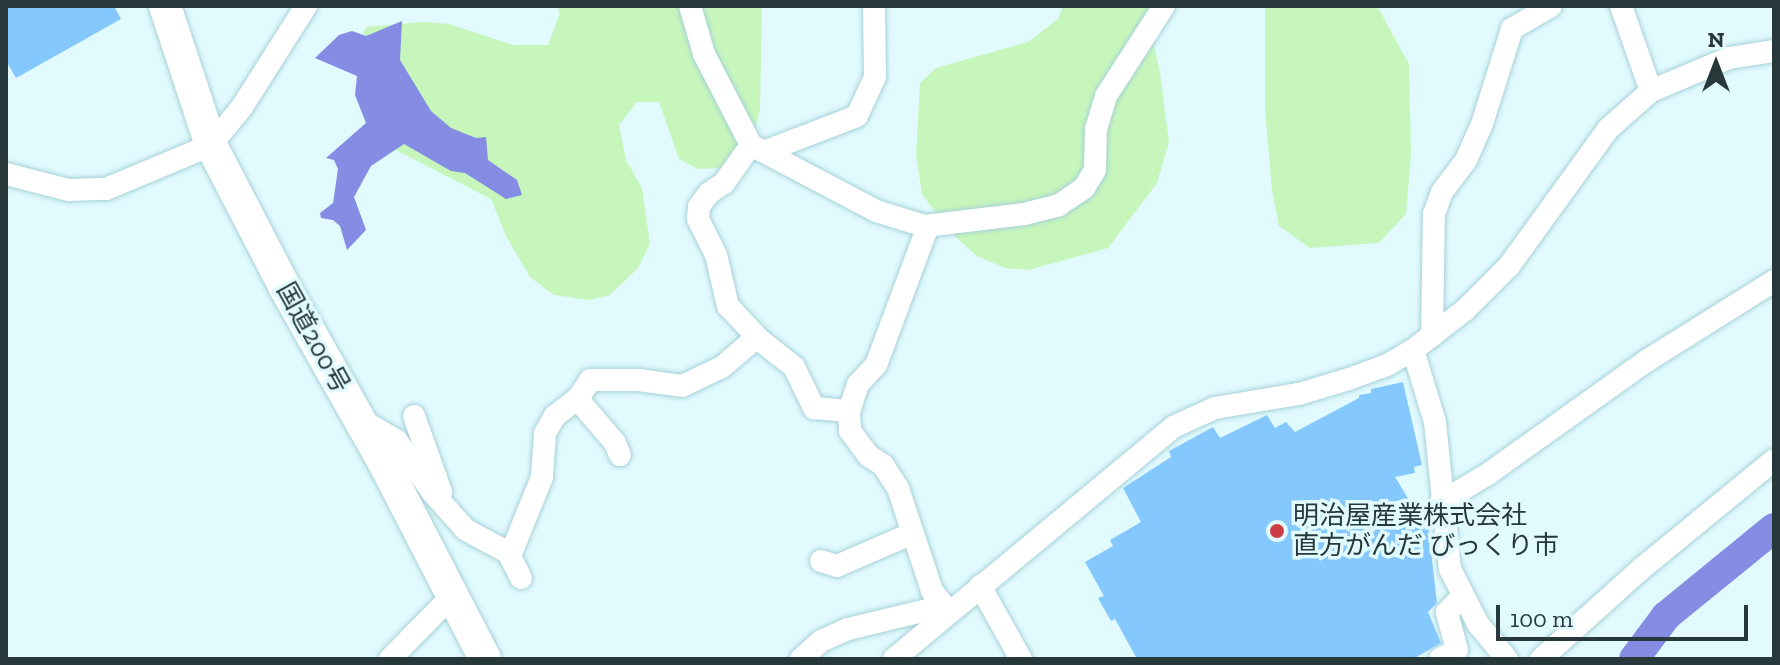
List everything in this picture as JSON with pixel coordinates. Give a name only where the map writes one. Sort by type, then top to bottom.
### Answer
[{"type":"highway","name":"国道200号","points":[[165,6],[211,145],[485,659]]},
{"type":"street","points":[[6,174],[69,190],[106,189],[211,145],[242,107],[306,6]]},
{"type":"street","points":[[690,6],[704,54],[758,148],[876,211],[928,226],[1024,214],[1059,205],[1084,188],[1095,170],[1096,129],[1106,96],[1164,6]]},
{"type":"street","points":[[849,411],[814,408],[794,367],[757,337],[728,306],[716,255],[698,219],[699,207],[709,193],[724,183],[758,148],[857,116],[875,77],[874,6]]},
{"type":"street","points":[[1432,336],[1434,214],[1442,192],[1466,160],[1482,124],[1512,29],[1551,6]]},
{"type":"street","points":[[1621,6],[1651,91]]},
{"type":"street","points":[[894,659],[947,609],[980,586],[1173,427],[1215,408],[1299,394],[1349,379],[1387,365],[1413,350],[1465,310],[1509,266],[1608,129],[1651,91],[1729,58],[1774,51]]},
{"type":"street","points":[[928,226],[876,365],[858,384],[849,411],[850,431],[869,456],[883,465],[898,488],[932,591],[947,609]]},
{"type":"street","points":[[1441,502],[1488,474],[1648,360],[1774,281]]},
{"type":"street","points":[[511,554],[542,477],[545,433],[555,416],[579,397],[590,380],[639,380],[682,386],[722,367],[757,337]]},
{"type":"street","points":[[1413,350],[1435,422],[1450,569],[1461,598],[1507,659]]},
{"type":"street","points":[[579,397],[615,443],[620,455]]},
{"type":"street","points":[[414,416],[446,508]]},
{"type":"street","points":[[359,419],[397,441],[466,530],[511,554],[521,578]]},
{"type":"street","points":[[1541,659],[1641,569],[1774,460]]},
{"type":"street","points":[[821,561],[837,566],[913,533]]},
{"type":"street","points":[[980,586],[1021,659]]},
{"type":"street","points":[[390,659],[451,597]]},
{"type":"street","points":[[1440,659],[1457,650],[1447,612],[1461,598]]},
{"type":"street","points":[[801,659],[821,641],[848,629],[947,609]]},
{"type":"green space","points":[[557,6],[762,6],[760,111],[752,139],[722,168],[698,169],[679,159],[659,102],[637,102],[619,125],[626,160],[642,188],[650,244],[638,268],[610,295],[589,300],[554,295],[530,277],[506,236],[491,199],[384,144],[361,101],[356,70],[356,52],[366,27],[423,22],[449,24],[513,45],[548,45],[560,13]]},
{"type":"green space","points":[[1063,6],[1154,6],[1150,28],[1160,73],[1169,142],[1157,183],[1108,248],[1028,270],[1005,268],[977,256],[948,230],[922,194],[916,155],[920,83],[936,68],[1028,42],[1058,19]]},
{"type":"green space","points":[[1265,6],[1377,6],[1409,64],[1411,154],[1406,214],[1379,243],[1310,248],[1279,226],[1272,190],[1265,110]]},
{"type":"water","points":[[402,21],[400,60],[431,111],[451,128],[476,138],[486,137],[488,160],[517,180],[522,195],[506,199],[465,173],[451,171],[404,144],[371,166],[354,197],[366,230],[347,250],[340,226],[333,220],[321,218],[320,213],[333,203],[338,169],[334,160],[326,158],[366,123],[355,95],[357,76],[315,58],[339,35],[352,31],[366,36]]},
{"type":"building","points":[[6,6],[114,6],[121,19],[16,78],[6,61]]},
{"type":"building","name":"明治屋産業株式会社 直方がんだ びっくり市","points":[[1403,382],[1422,465],[1414,467],[1415,473],[1395,477],[1417,513],[1426,507],[1437,603],[1428,612],[1441,643],[1413,659],[1137,659],[1115,619],[1111,621],[1098,598],[1104,596],[1085,562],[1113,546],[1110,540],[1141,522],[1123,488],[1171,457],[1169,451],[1213,427],[1220,438],[1267,415],[1275,428],[1286,422],[1295,432],[1359,398],[1359,395],[1371,393],[1371,389]]},
{"type":"waterway","points":[[1634,659],[1666,616],[1774,528]]},
{"type":"place","name":"明治屋産業株式会社 直方がんだ びっくり市","points":[[1277,531]]}]
